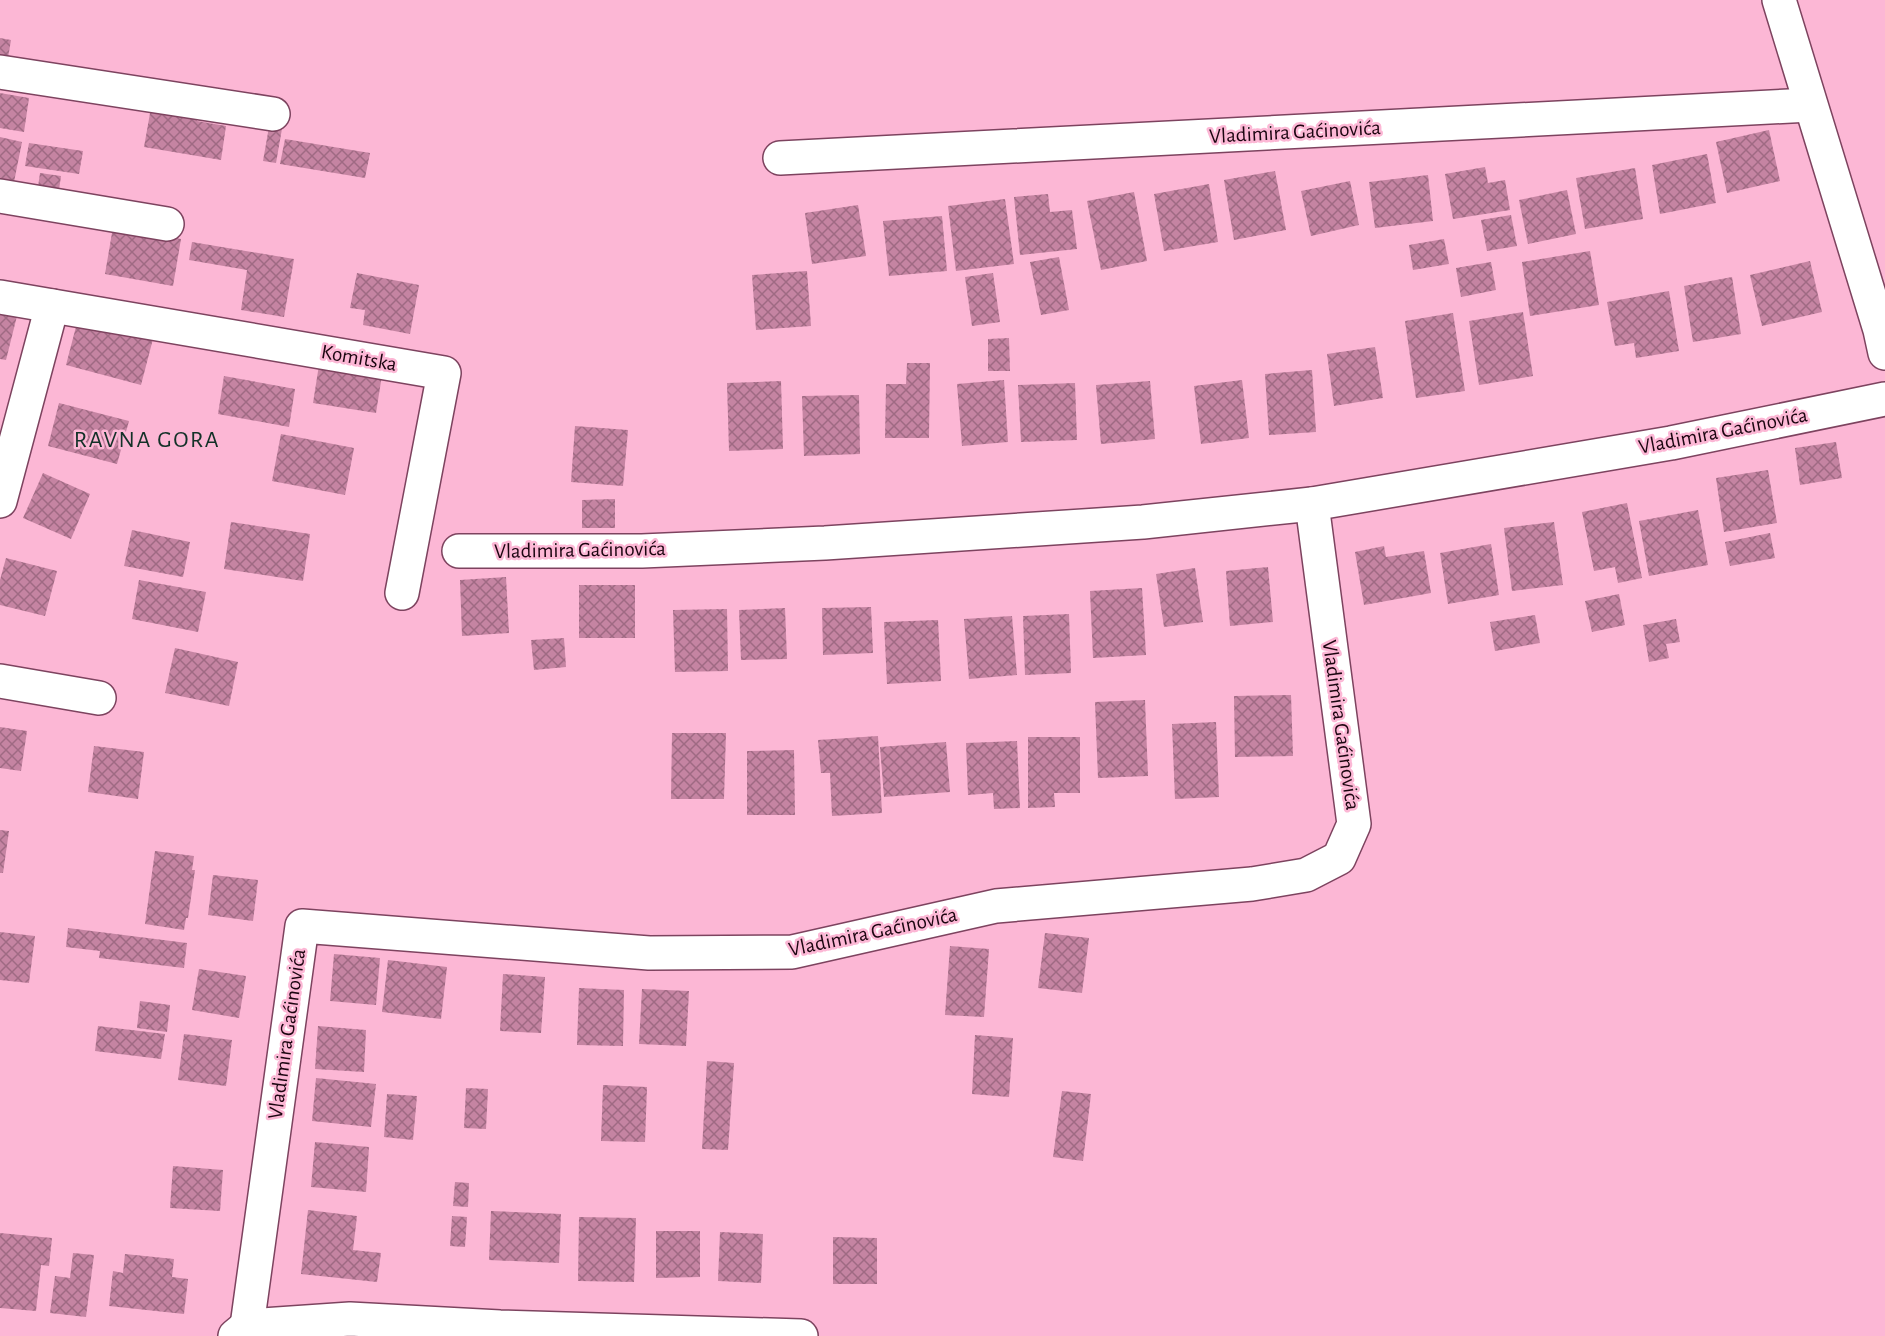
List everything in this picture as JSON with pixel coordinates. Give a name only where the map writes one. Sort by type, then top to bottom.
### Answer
[{"type":"street","points":[[1779,0],[1880,330],[1885,353]]},
{"type":"street","points":[[0,72],[273,114]]},
{"type":"street","name":"Vladimira Gaćinovića","points":[[780,158],[1810,105]]},
{"type":"street","points":[[0,196],[167,224]]},
{"type":"street","name":"Komitska","points":[[0,297],[444,373],[402,593]]},
{"type":"street","points":[[0,501],[52,306]]},
{"type":"street","name":"Vladimira Gaćinovića","points":[[459,552],[642,551],[825,543],[1143,522],[1312,504],[1671,443],[1885,399]]},
{"type":"street","name":"Vladimira Gaćinovića","points":[[801,1336],[501,1331],[350,1319],[241,1331],[302,926],[649,953],[792,952],[996,906],[1252,884],[1306,875],[1339,858],[1354,824],[1312,504]]},
{"type":"street","points":[[0,681],[99,698]]},
{"type":"building","points":[[0,38],[11,40],[7,64],[0,63]]},
{"type":"building","points":[[0,93],[29,98],[24,132],[0,128]]},
{"type":"building","points":[[152,102],[198,110],[197,121],[226,126],[221,160],[144,147]]},
{"type":"building","points":[[270,121],[283,123],[276,163],[263,161]]},
{"type":"building","points":[[1769,130],[1780,181],[1727,193],[1716,142]]},
{"type":"building","points":[[0,137],[22,142],[13,187],[0,184]]},
{"type":"building","points":[[285,139],[370,153],[365,178],[280,164]]},
{"type":"building","points":[[29,143],[83,151],[79,174],[25,166]]},
{"type":"building","points":[[1707,154],[1716,203],[1660,214],[1652,165]]},
{"type":"building","points":[[1485,167],[1488,183],[1505,180],[1510,210],[1453,219],[1445,174]]},
{"type":"building","points":[[1635,168],[1643,219],[1585,229],[1576,178]]},
{"type":"building","points":[[1275,171],[1286,230],[1234,240],[1224,180]]},
{"type":"building","points":[[40,173],[61,176],[58,197],[37,194]]},
{"type":"building","points":[[1428,175],[1433,221],[1375,228],[1369,182]]},
{"type":"building","points":[[1350,181],[1359,225],[1311,236],[1301,191]]},
{"type":"building","points":[[1209,184],[1218,242],[1164,251],[1154,194]]},
{"type":"building","points":[[1567,190],[1576,234],[1528,244],[1519,200]]},
{"type":"building","points":[[1134,192],[1147,261],[1101,270],[1087,201]]},
{"type":"building","points":[[1048,194],[1050,212],[1072,210],[1077,249],[1020,255],[1014,197]]},
{"type":"building","points":[[1005,199],[1014,264],[956,271],[948,206]]},
{"type":"building","points":[[858,205],[866,256],[812,264],[805,213]]},
{"type":"building","points":[[1511,215],[1517,246],[1487,251],[1481,220]]},
{"type":"building","points":[[942,216],[947,271],[889,276],[883,221]]},
{"type":"building","points":[[113,227],[181,239],[173,286],[105,274]]},
{"type":"building","points":[[1444,239],[1449,264],[1413,270],[1409,245]]},
{"type":"building","points":[[192,242],[294,259],[284,317],[241,310],[247,270],[189,260]]},
{"type":"building","points":[[1590,251],[1599,305],[1530,316],[1522,262]]},
{"type":"building","points":[[1059,257],[1069,310],[1041,315],[1030,262]]},
{"type":"building","points":[[1810,261],[1822,312],[1762,326],[1750,275]]},
{"type":"building","points":[[1491,262],[1496,290],[1461,297],[1456,268]]},
{"type":"building","points":[[807,271],[811,326],[756,330],[752,275]]},
{"type":"building","points":[[357,273],[419,285],[410,334],[363,325],[365,310],[350,308]]},
{"type":"building","points":[[993,273],[1000,322],[972,326],[965,277]]},
{"type":"building","points":[[1732,277],[1741,334],[1693,342],[1684,286]]},
{"type":"building","points":[[1669,291],[1679,351],[1636,358],[1634,343],[1615,346],[1607,302]]},
{"type":"building","points":[[0,311],[17,316],[6,360],[0,359]]},
{"type":"building","points":[[1523,312],[1533,376],[1479,385],[1469,321]]},
{"type":"building","points":[[1453,313],[1465,391],[1416,398],[1405,321]]},
{"type":"building","points":[[78,319],[153,339],[141,385],[66,365]]},
{"type":"building","points":[[1009,338],[1010,371],[988,371],[988,339]]},
{"type":"building","points":[[1375,347],[1383,398],[1334,406],[1327,354]]},
{"type":"building","points":[[907,363],[930,363],[929,438],[885,438],[886,384],[906,384]]},
{"type":"building","points":[[319,365],[382,375],[376,413],[313,403]]},
{"type":"building","points":[[1312,370],[1316,432],[1269,435],[1265,374]]},
{"type":"building","points":[[224,376],[295,389],[289,427],[218,414]]},
{"type":"building","points":[[1004,380],[1008,442],[962,446],[957,384]]},
{"type":"building","points":[[1242,380],[1249,438],[1201,444],[1194,386]]},
{"type":"building","points":[[781,381],[783,449],[729,451],[727,383]]},
{"type":"building","points":[[1150,381],[1155,439],[1101,444],[1096,385]]},
{"type":"building","points":[[1075,383],[1077,440],[1021,442],[1018,385]]},
{"type":"building","points":[[859,395],[860,454],[804,456],[802,396]]},
{"type":"building","points":[[59,403],[129,421],[117,464],[48,446]]},
{"type":"building","points":[[575,426],[628,430],[623,486],[571,482]]},
{"type":"building","points":[[281,434],[354,448],[345,495],[272,481]]},
{"type":"building","points":[[1836,442],[1842,478],[1800,485],[1795,448]]},
{"type":"building","points":[[1768,470],[1777,523],[1724,532],[1716,478]]},
{"type":"building","points":[[43,473],[90,494],[71,539],[23,518]]},
{"type":"building","points":[[615,499],[615,528],[582,528],[582,500]]},
{"type":"building","points":[[1627,503],[1642,578],[1618,583],[1615,567],[1594,571],[1582,512]]},
{"type":"building","points":[[1698,510],[1708,565],[1649,576],[1639,521]]},
{"type":"building","points":[[231,522],[310,534],[303,581],[224,569]]},
{"type":"building","points":[[1554,522],[1563,585],[1512,591],[1504,528]]},
{"type":"building","points":[[132,530],[190,542],[183,577],[124,566]]},
{"type":"building","points":[[1770,533],[1775,558],[1730,566],[1725,542]]},
{"type":"building","points":[[1491,544],[1499,595],[1448,604],[1440,553]]},
{"type":"building","points":[[1384,546],[1386,557],[1424,551],[1431,593],[1364,605],[1355,552]]},
{"type":"building","points":[[6,558],[57,571],[45,616],[0,605],[0,580]]},
{"type":"building","points":[[1268,567],[1273,622],[1230,626],[1226,571]]},
{"type":"building","points":[[1195,568],[1203,622],[1164,627],[1156,574]]},
{"type":"building","points":[[506,577],[509,633],[462,636],[460,580]]},
{"type":"building","points":[[139,580],[206,592],[198,632],[132,619]]},
{"type":"building","points":[[579,585],[635,585],[635,638],[579,638]]},
{"type":"building","points":[[1142,588],[1146,655],[1093,658],[1090,591]]},
{"type":"building","points":[[1619,594],[1625,625],[1592,632],[1585,601]]},
{"type":"building","points":[[871,607],[873,653],[823,655],[822,608]]},
{"type":"building","points":[[785,608],[787,659],[741,660],[739,610]]},
{"type":"building","points":[[727,609],[728,671],[675,672],[673,610]]},
{"type":"building","points":[[1069,614],[1071,673],[1025,675],[1023,616]]},
{"type":"building","points":[[1535,615],[1540,643],[1495,651],[1490,622]]},
{"type":"building","points":[[1012,616],[1017,675],[969,679],[964,619]]},
{"type":"building","points":[[1676,619],[1680,642],[1666,644],[1669,658],[1649,662],[1643,625]]},
{"type":"building","points":[[938,620],[941,681],[887,684],[884,622]]},
{"type":"building","points":[[564,638],[566,667],[534,670],[531,640]]},
{"type":"building","points":[[175,648],[238,662],[229,706],[165,693]]},
{"type":"building","points":[[1291,695],[1293,756],[1235,757],[1234,696]]},
{"type":"building","points":[[1145,700],[1148,776],[1098,778],[1095,702]]},
{"type":"building","points":[[1216,722],[1219,797],[1175,799],[1172,724]]},
{"type":"building","points":[[0,727],[27,731],[21,771],[0,768]]},
{"type":"building","points":[[672,733],[726,733],[724,799],[671,799]]},
{"type":"building","points":[[878,736],[882,813],[832,816],[830,773],[821,773],[818,740]]},
{"type":"building","points":[[1028,737],[1080,737],[1080,793],[1054,793],[1055,807],[1028,808]]},
{"type":"building","points":[[1017,741],[1020,808],[994,809],[993,793],[968,795],[966,743]]},
{"type":"building","points":[[946,742],[950,792],[884,797],[880,747]]},
{"type":"building","points":[[94,746],[144,752],[138,799],[88,792]]},
{"type":"building","points":[[794,750],[795,815],[747,815],[747,751]]},
{"type":"building","points":[[0,830],[9,831],[3,873],[0,873]]},
{"type":"building","points":[[155,851],[194,856],[192,870],[195,870],[184,930],[145,924]]},
{"type":"building","points":[[213,875],[258,880],[253,921],[208,915]]},
{"type":"building","points":[[68,928],[187,943],[184,968],[99,958],[100,951],[66,947]]},
{"type":"building","points":[[0,932],[35,936],[29,983],[0,980]]},
{"type":"building","points":[[1045,933],[1089,938],[1082,993],[1038,988]]},
{"type":"building","points":[[950,946],[989,949],[984,1017],[945,1015]]},
{"type":"building","points":[[334,954],[380,958],[376,1005],[330,1001]]},
{"type":"building","points":[[388,960],[447,967],[441,1019],[382,1012]]},
{"type":"building","points":[[199,969],[246,976],[239,1018],[192,1010]]},
{"type":"building","points":[[503,974],[545,977],[541,1033],[500,1031]]},
{"type":"building","points":[[579,988],[624,990],[623,1046],[577,1045]]},
{"type":"building","points":[[642,989],[689,991],[686,1046],[639,1044]]},
{"type":"building","points":[[140,1001],[170,1005],[167,1032],[137,1028]]},
{"type":"building","points":[[98,1026],[165,1034],[161,1059],[95,1051]]},
{"type":"building","points":[[318,1026],[366,1030],[364,1072],[315,1069]]},
{"type":"building","points":[[184,1034],[232,1040],[226,1086],[178,1080]]},
{"type":"building","points":[[975,1035],[1013,1038],[1009,1097],[972,1094]]},
{"type":"building","points":[[707,1061],[734,1063],[728,1150],[702,1149]]},
{"type":"building","points":[[316,1078],[376,1084],[371,1127],[312,1121]]},
{"type":"building","points":[[603,1085],[647,1087],[645,1142],[601,1141]]},
{"type":"building","points":[[466,1088],[488,1089],[486,1129],[464,1128]]},
{"type":"building","points":[[1062,1091],[1091,1094],[1083,1161],[1053,1157]]},
{"type":"building","points":[[387,1094],[417,1096],[413,1140],[384,1137]]},
{"type":"building","points":[[315,1142],[369,1147],[366,1192],[311,1187]]},
{"type":"building","points":[[173,1166],[223,1170],[220,1211],[170,1208]]},
{"type":"building","points":[[455,1182],[469,1183],[468,1207],[453,1206]]},
{"type":"building","points":[[308,1210],[357,1216],[353,1250],[381,1253],[377,1282],[301,1274]]},
{"type":"building","points":[[491,1211],[561,1214],[559,1263],[489,1260]]},
{"type":"building","points":[[452,1216],[467,1217],[465,1247],[450,1246]]},
{"type":"building","points":[[579,1217],[636,1218],[634,1282],[578,1281]]},
{"type":"building","points":[[656,1231],[700,1231],[700,1277],[656,1278]]},
{"type":"building","points":[[720,1232],[763,1234],[761,1283],[718,1281]]},
{"type":"building","points":[[0,1233],[52,1238],[49,1266],[41,1265],[36,1311],[0,1308]]},
{"type":"building","points":[[833,1237],[877,1238],[877,1284],[833,1284]]},
{"type":"building","points":[[73,1253],[94,1255],[86,1317],[50,1313],[55,1276],[70,1278]]},
{"type":"building","points":[[125,1254],[174,1259],[172,1277],[188,1279],[184,1314],[109,1306],[113,1271],[123,1273]]},
{"type":"district","name":"RAVNA GORA","points":[[147,440]]}]
